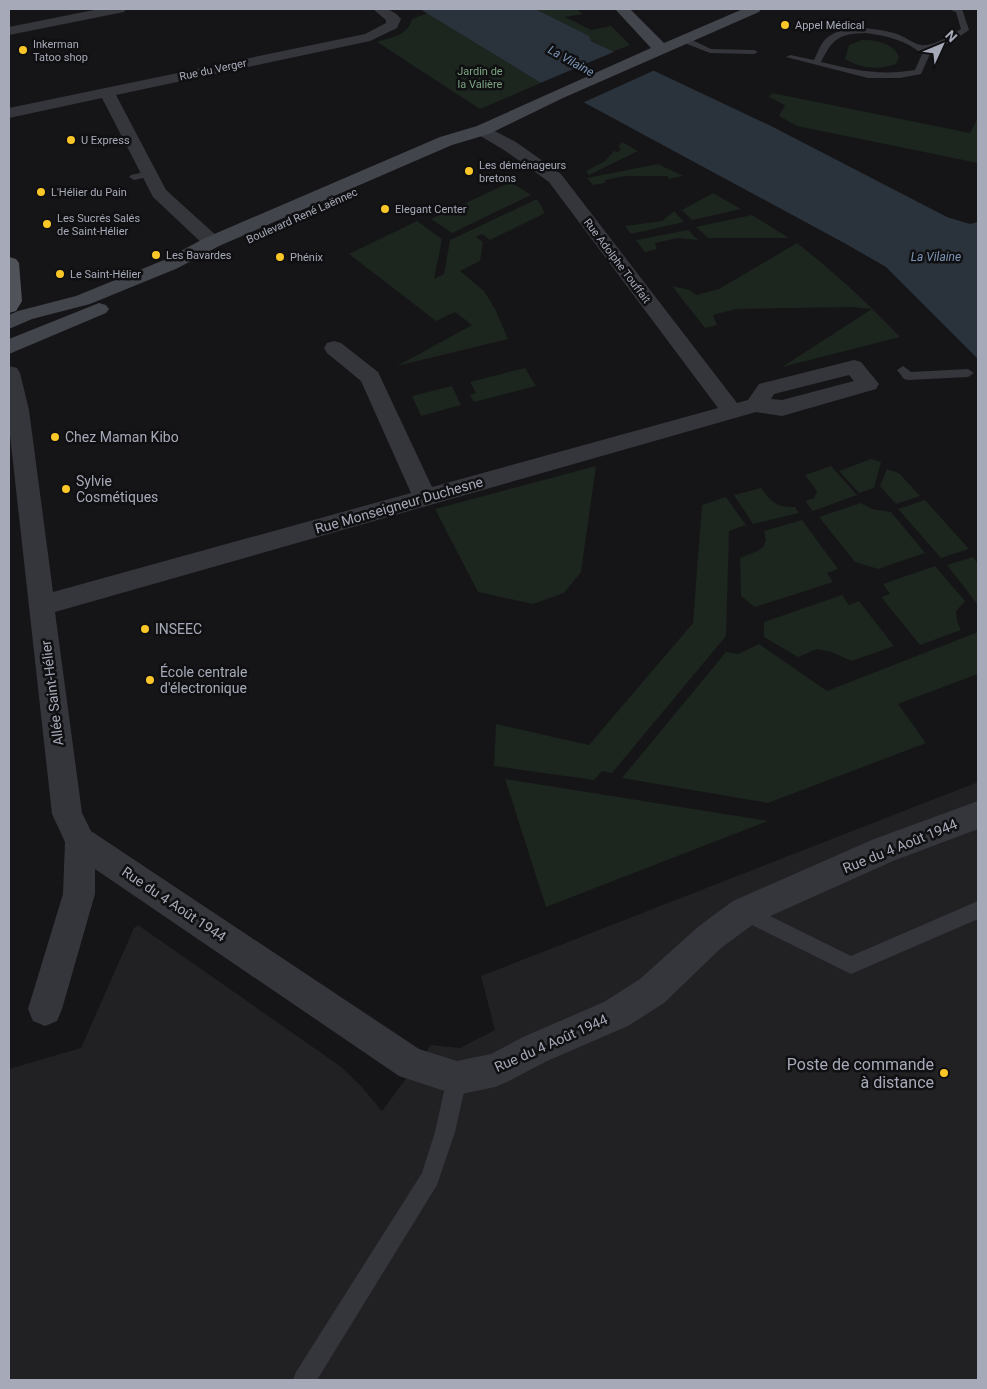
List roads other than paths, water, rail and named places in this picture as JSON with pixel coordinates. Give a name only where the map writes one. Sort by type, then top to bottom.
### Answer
[{"type":"main road","points":[[622,9],[654,41],[660,50]]},
{"type":"main road","name":"Boulevard René Laënnec","points":[[9,347],[59,327],[457,147],[483,130],[557,95],[754,9]]},
{"type":"main road","name":"Boulevard René Laënnec","points":[[9,323],[25,315],[92,296],[171,264],[212,242],[446,141],[483,130]]},
{"type":"main road","points":[[9,263],[10,304],[30,309],[49,308]]},
{"type":"street","points":[[9,31],[119,9]]},
{"type":"street","name":"Rue du Verger","points":[[9,113],[370,37],[392,25],[394,20],[380,9]]},
{"type":"street","points":[[107,93],[142,175],[159,193],[163,203],[212,242]]},
{"type":"street","name":"Rue Adolphe Touffait","points":[[483,130],[510,146],[555,178],[732,411]]},
{"type":"street","points":[[334,348],[370,377],[425,497]]},
{"type":"street","name":"Allée Saint-Hélier","points":[[9,373],[18,410],[67,814],[80,841],[79,894],[45,1009]]},
{"type":"street","name":"Rue Monseigneur Duchesne","points":[[42,605],[756,405]]},
{"type":"street","name":"Rue du 4 Août 1944","points":[[80,841],[411,1064],[457,1078],[495,1070],[535,1049],[616,1014],[652,991],[710,937],[744,912],[885,849],[978,815]]},
{"type":"lane","points":[[921,48],[947,41],[965,30],[959,11],[952,9]]},
{"type":"lane","points":[[790,57],[817,62],[841,71],[870,77],[898,78],[918,72],[926,54],[921,48],[906,40],[879,32],[855,31],[837,35],[829,40],[817,62]]},
{"type":"lane","points":[[685,40],[710,51],[754,52]]},
{"type":"lane","points":[[904,370],[908,376],[968,373]]},
{"type":"lane","points":[[744,912],[852,965],[978,910]]},
{"type":"lane","points":[[304,1380],[430,1178],[446,1132],[457,1078]]},
{"type":"water","name":"La Vilaine","points":[[420,9],[535,9],[589,36],[591,41],[771,126],[947,217],[970,224],[978,222],[978,359],[886,267],[585,103],[541,83]]},
{"type":"place","name":"Appel Médical","points":[[785,25]]},
{"type":"place","name":"Inkerman Tatoo shop","points":[[23,50]]},
{"type":"place","name":"U Express","points":[[71,140]]},
{"type":"place","name":"Les déménageurs bretons","points":[[469,171]]},
{"type":"place","name":"L'Hélier du Pain","points":[[41,192]]},
{"type":"place","name":"Elegant Center","points":[[385,209]]},
{"type":"place","name":"Les Sucrés Salés de Saint-Hélier","points":[[47,224]]},
{"type":"place","name":"Les Bavardes","points":[[156,255]]},
{"type":"place","name":"Phénix","points":[[280,257]]},
{"type":"place","name":"Le Saint-Hélier","points":[[60,274]]},
{"type":"place","name":"Chez Maman Kibo","points":[[55,437]]},
{"type":"place","name":"Sylvie Cosmétiques","points":[[66,489]]},
{"type":"place","name":"INSEEC","points":[[145,629]]},
{"type":"place","name":"École centrale d'électronique","points":[[150,680]]},
{"type":"place","name":"Poste de commande à distance","points":[[944,1073]]},
{"type":"park label","name":"Jardin de la Valière","points":[[480,77]]}]
